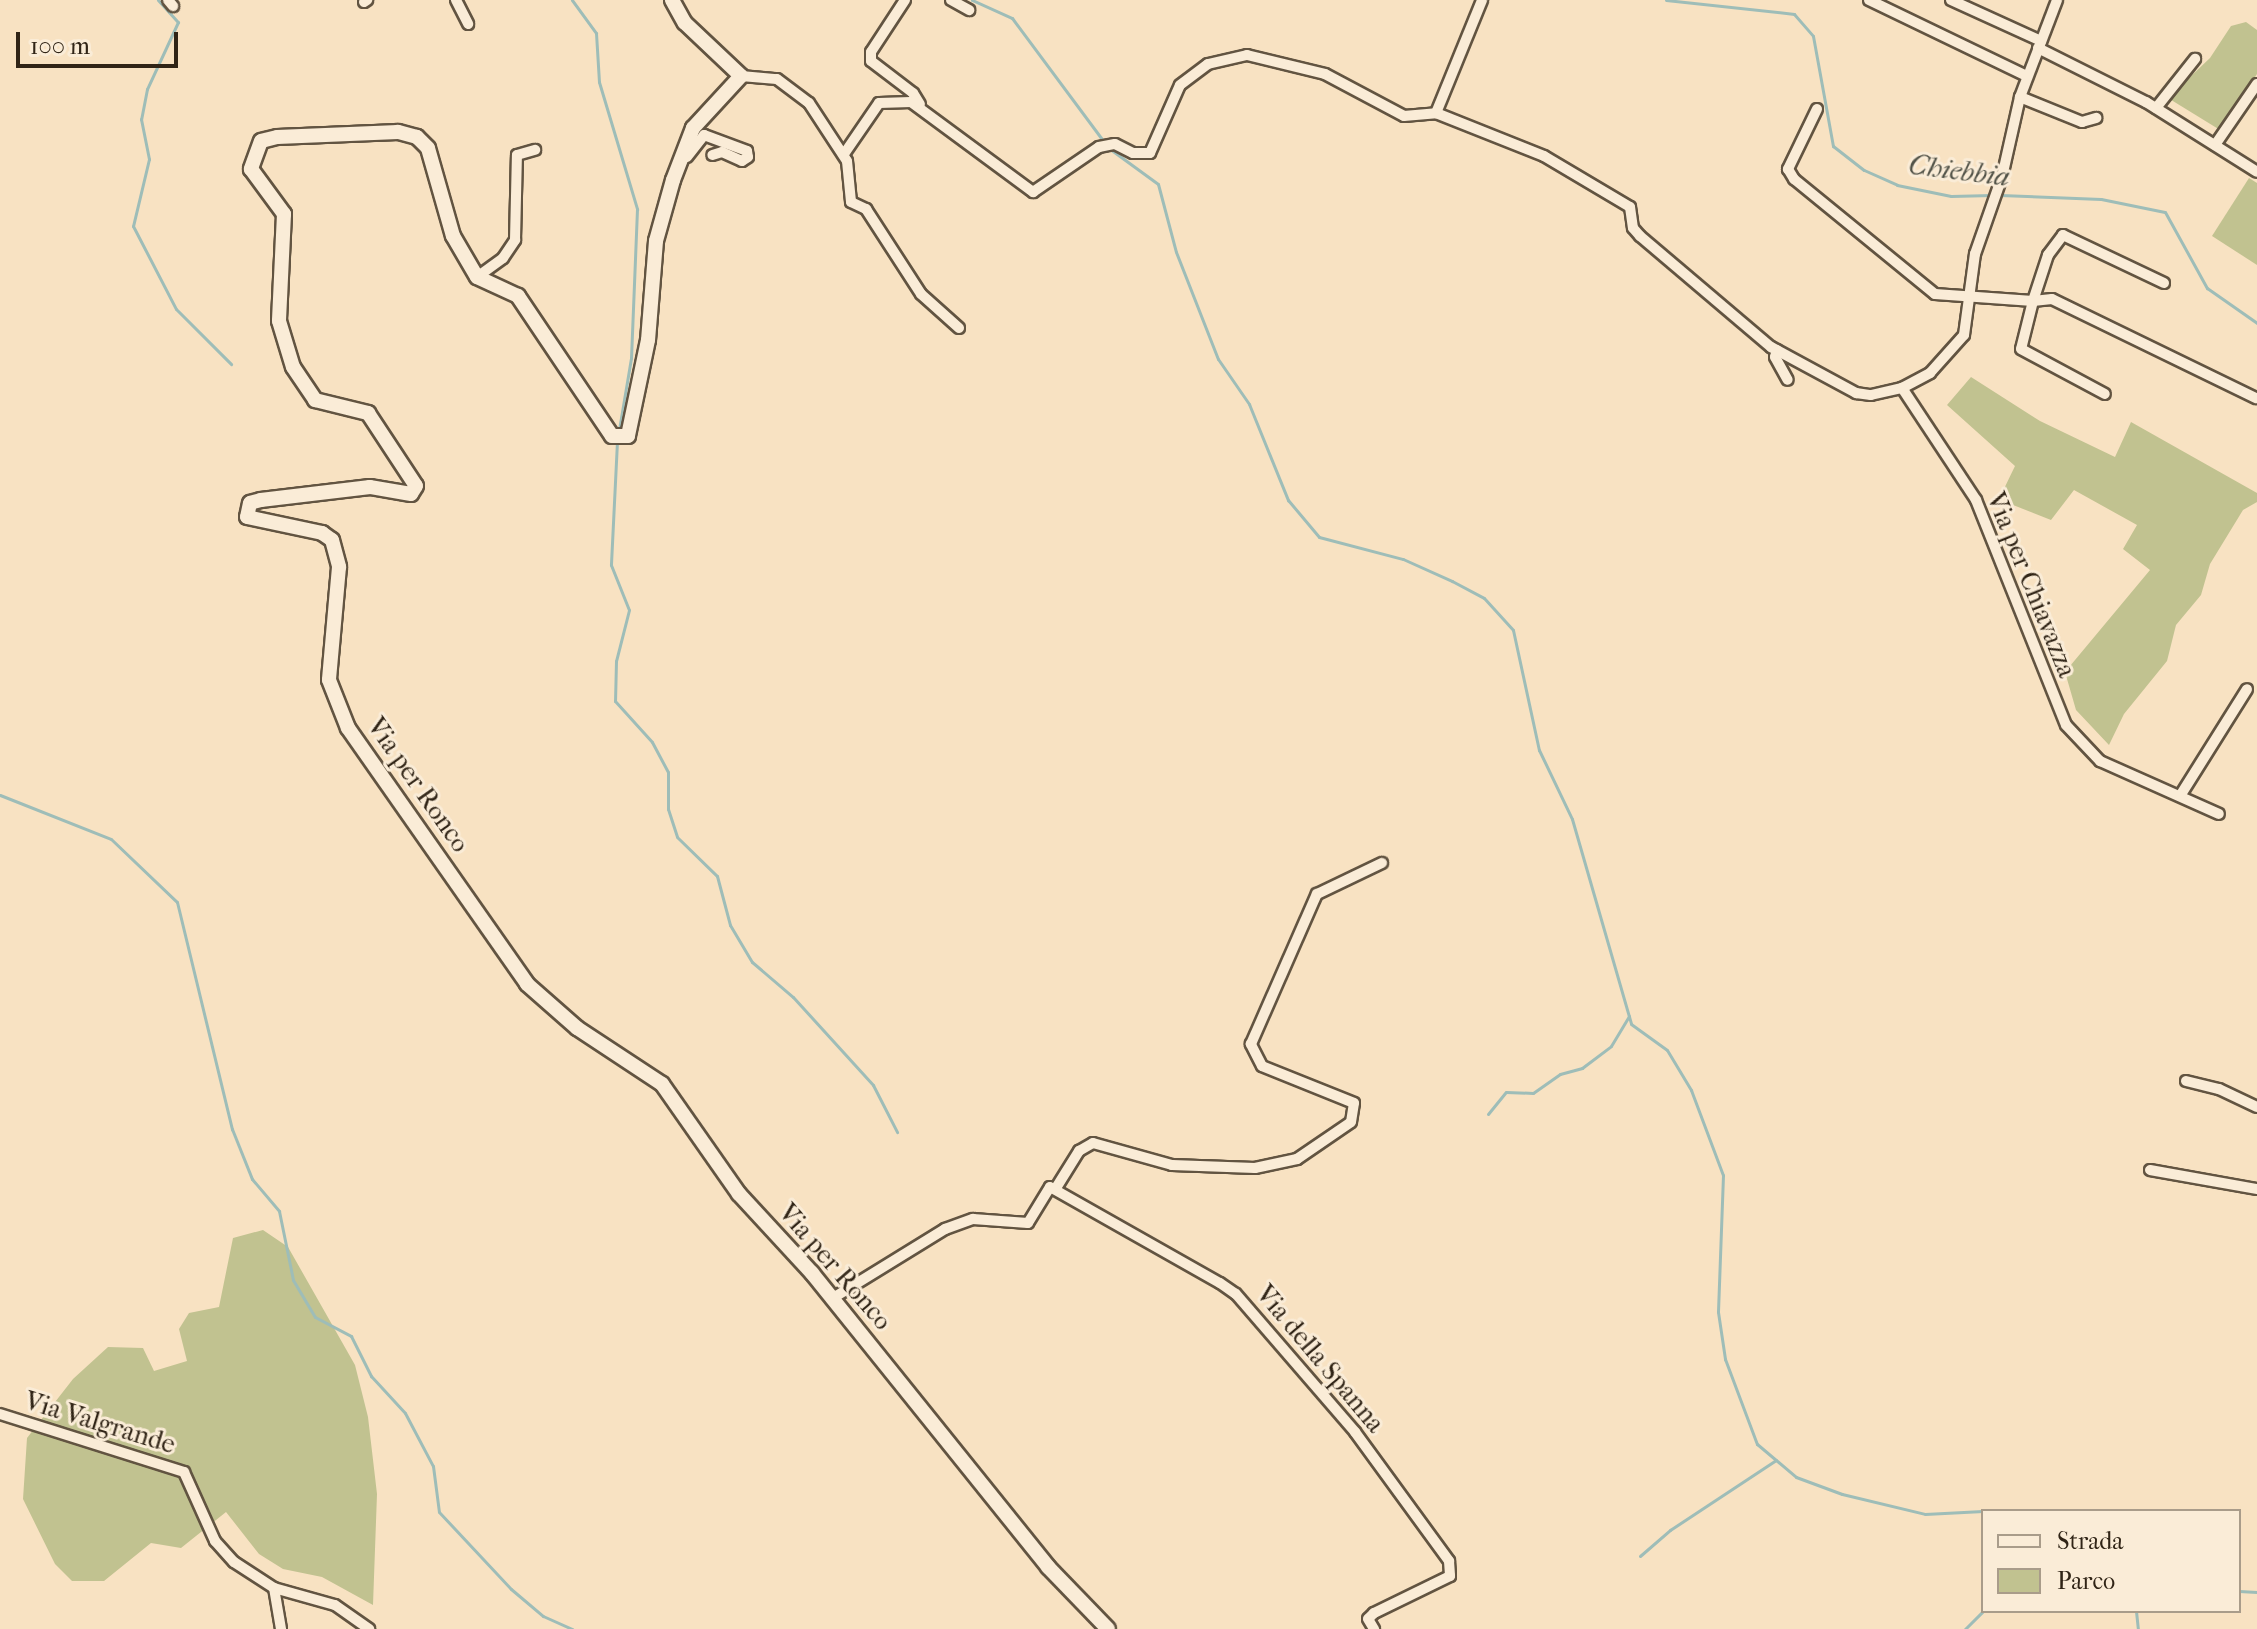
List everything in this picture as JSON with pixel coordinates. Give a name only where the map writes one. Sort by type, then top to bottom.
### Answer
[{"type":"street","points":[[456,0],[468,24]]},
{"type":"street","points":[[672,0],[685,23],[741,76],[770,77],[792,89],[822,119],[844,154],[851,202],[866,209],[921,294],[959,328]]},
{"type":"street","points":[[905,0],[871,52],[871,61],[1028,191],[1038,190],[1099,147],[1111,143],[1150,153],[1180,85],[1208,64],[1247,55],[1325,74],[1404,116],[1436,113],[1544,156],[1630,207],[1633,228],[1640,236],[1777,350],[1856,393],[1902,388],[1930,373],[1964,335],[1971,266],[2002,177],[2020,97],[2057,0]]},
{"type":"street","points":[[951,0],[969,10]]},
{"type":"street","points":[[1436,113],[1482,0]]},
{"type":"street","points":[[1869,0],[2027,76]]},
{"type":"street","points":[[1951,0],[2156,108],[2257,172]]},
{"type":"street","points":[[2156,108],[2195,59]]},
{"type":"street","points":[[535,150],[517,155],[515,240],[503,258],[477,277],[527,305],[547,344],[618,437],[631,432],[648,340],[656,241],[673,180],[693,128],[741,76]]},
{"type":"street","points":[[2215,145],[2257,84]]},
{"type":"street","points":[[2020,97],[2082,122],[2096,118]]},
{"type":"street","points":[[844,154],[879,103],[920,104]]},
{"type":"street","points":[[1817,109],[1788,169],[1794,179],[1935,294],[2033,301],[2052,299],[2256,398]]},
{"type":"street","name":"Via per Ronco","points":[[477,277],[453,236],[428,148],[417,137],[398,132],[261,141],[251,169],[284,214],[287,228],[278,311],[293,367],[315,400],[368,413],[416,486],[411,494],[370,487],[261,500],[250,503],[247,517],[322,533],[332,540],[339,567],[328,651],[329,680],[344,719],[359,748],[519,974],[577,1028],[662,1084],[739,1194],[833,1298],[1048,1567],[1108,1629]]},
{"type":"street","points":[[673,180],[679,179],[704,135],[747,151],[748,157],[742,161],[722,152],[712,155]]},
{"type":"street","points":[[2105,394],[2021,349],[2048,255],[2063,235],[2164,283]]},
{"type":"street","points":[[1777,350],[1775,357],[1788,380]]},
{"type":"street","name":"Via per Chiavazza","points":[[1902,388],[1976,500],[2066,725],[2100,761],[2219,814]]},
{"type":"street","points":[[2180,796],[2247,689]]},
{"type":"street","points":[[833,1298],[945,1229],[973,1219],[1028,1223],[1044,1194],[1056,1188],[1079,1151],[1093,1143],[1172,1165],[1255,1168],[1297,1159],[1351,1122],[1354,1103],[1262,1066],[1251,1044],[1317,894],[1382,863]]},
{"type":"street","points":[[2186,1081],[2219,1089],[2257,1107]]},
{"type":"street","points":[[2150,1170],[2257,1189]]},
{"type":"street","name":"Via della Spanna","points":[[1056,1188],[1236,1294],[1391,1479],[1452,1570],[1444,1581],[1374,1613],[1368,1619],[1374,1629]]},
{"type":"street","name":"Via Valgrande","points":[[0,1414],[184,1472],[215,1541],[234,1562],[274,1588],[335,1605],[369,1629]]},
{"type":"street","points":[[274,1588],[281,1629]]},
{"type":"green space","points":[[2246,22],[2257,30],[2257,74],[2220,130],[2168,98],[2210,58],[2231,26]]},
{"type":"green space","points":[[2249,178],[2257,183],[2257,265],[2212,236]]},
{"type":"green space","points":[[1971,377],[2040,421],[2115,457],[2131,422],[2257,493],[2257,502],[2243,510],[2210,564],[2201,595],[2176,625],[2167,661],[2124,714],[2109,745],[2076,710],[2065,672],[2150,570],[2123,549],[2137,525],[2074,490],[2051,520],[2008,503],[2001,495],[2015,466],[1947,405]]},
{"type":"green space","points":[[263,1230],[288,1247],[355,1365],[368,1417],[377,1494],[373,1605],[322,1577],[283,1569],[259,1554],[226,1512],[181,1548],[151,1543],[104,1581],[72,1581],[55,1564],[23,1499],[27,1438],[73,1379],[108,1347],[143,1348],[154,1371],[187,1361],[179,1329],[189,1313],[219,1307],[233,1238]]},
{"type":"waterway","points":[[158,0],[178,22],[147,89],[141,119],[149,159],[133,226],[176,309],[231,364]]},
{"type":"waterway","points":[[572,0],[596,33],[599,82],[637,209],[631,358],[619,430]]},
{"type":"waterway","points":[[972,0],[1012,18],[1105,143]]},
{"type":"waterway","name":"Chiebbia","points":[[1666,0],[1794,14],[1813,36],[1833,146],[1864,170],[1897,185],[1951,196],[1992,195]]},
{"type":"waterway","points":[[1110,149],[1158,184],[1176,252],[1218,359],[1249,404],[1288,500],[1319,537],[1403,559],[1452,581],[1484,598],[1513,630],[1539,750],[1572,819],[1631,1024],[1667,1050],[1691,1090],[1723,1175],[1718,1312],[1725,1359],[1757,1444],[1796,1477],[1842,1494],[1925,1514],[1981,1511]]},
{"type":"waterway","name":"Chiebbia","points":[[2000,195],[2101,199],[2165,212],[2207,288],[2257,323]]},
{"type":"waterway","points":[[617,441],[611,565],[629,610],[616,661],[615,701],[652,742],[668,772],[668,809],[677,837],[717,876],[730,925],[752,962],[793,997],[873,1085],[897,1132]]},
{"type":"waterway","points":[[0,795],[111,839],[177,902],[232,1129],[252,1179],[279,1211],[293,1280],[315,1317],[351,1336],[371,1376],[405,1413],[433,1466],[439,1512],[511,1589],[543,1616],[572,1629]]},
{"type":"waterway","points":[[1488,1114],[1506,1092],[1533,1093],[1560,1074],[1582,1068],[1611,1046],[1629,1016]]},
{"type":"waterway","points":[[1640,1556],[1670,1530],[1776,1460]]},
{"type":"waterway","points":[[2241,1591],[2257,1592]]},
{"type":"waterway","points":[[1965,1629],[1981,1613]]},
{"type":"waterway","points":[[2136,1613],[2138,1629]]}]
